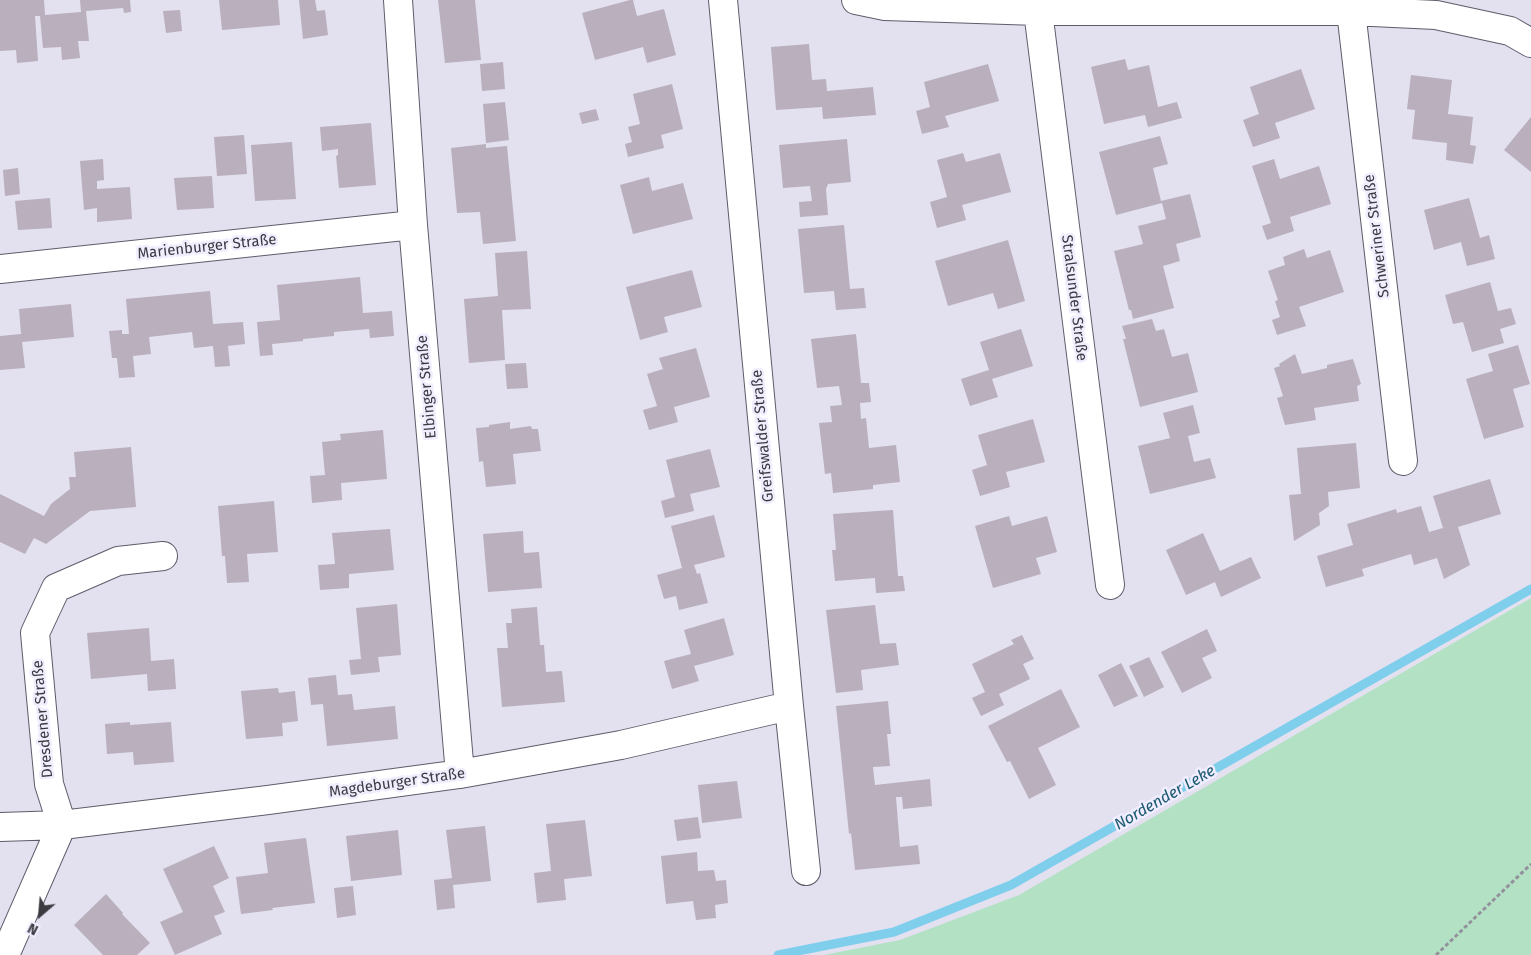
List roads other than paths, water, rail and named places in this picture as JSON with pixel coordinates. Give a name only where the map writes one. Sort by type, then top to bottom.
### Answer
[{"type":"street","name":"Elbinger Straße","points":[[398,0],[413,225],[460,774]]},
{"type":"street","name":"Greifswalder Straße","points":[[723,0],[788,706],[806,871]]},
{"type":"street","points":[[856,0],[885,6],[1038,10],[1351,11],[1436,15],[1510,31],[1531,43]]},
{"type":"street","name":"Stralsunder Straße","points":[[1038,10],[1110,586]]},
{"type":"street","name":"Schweriner Straße","points":[[1351,11],[1404,461]]},
{"type":"street","name":"Marienburger Straße","points":[[0,269],[413,225]]},
{"type":"street","name":"Dresdener Straße","points":[[62,825],[49,784],[35,633],[56,588],[118,562],[163,556]]},
{"type":"street","name":"Magdeburger Straße","points":[[0,827],[62,825],[460,774],[622,746],[788,706]]},
{"type":"street","points":[[5,955],[62,825]]},
{"type":"waterway","name":"Nordender Leke","points":[[778,955],[894,932],[1011,885],[1531,589]]}]
